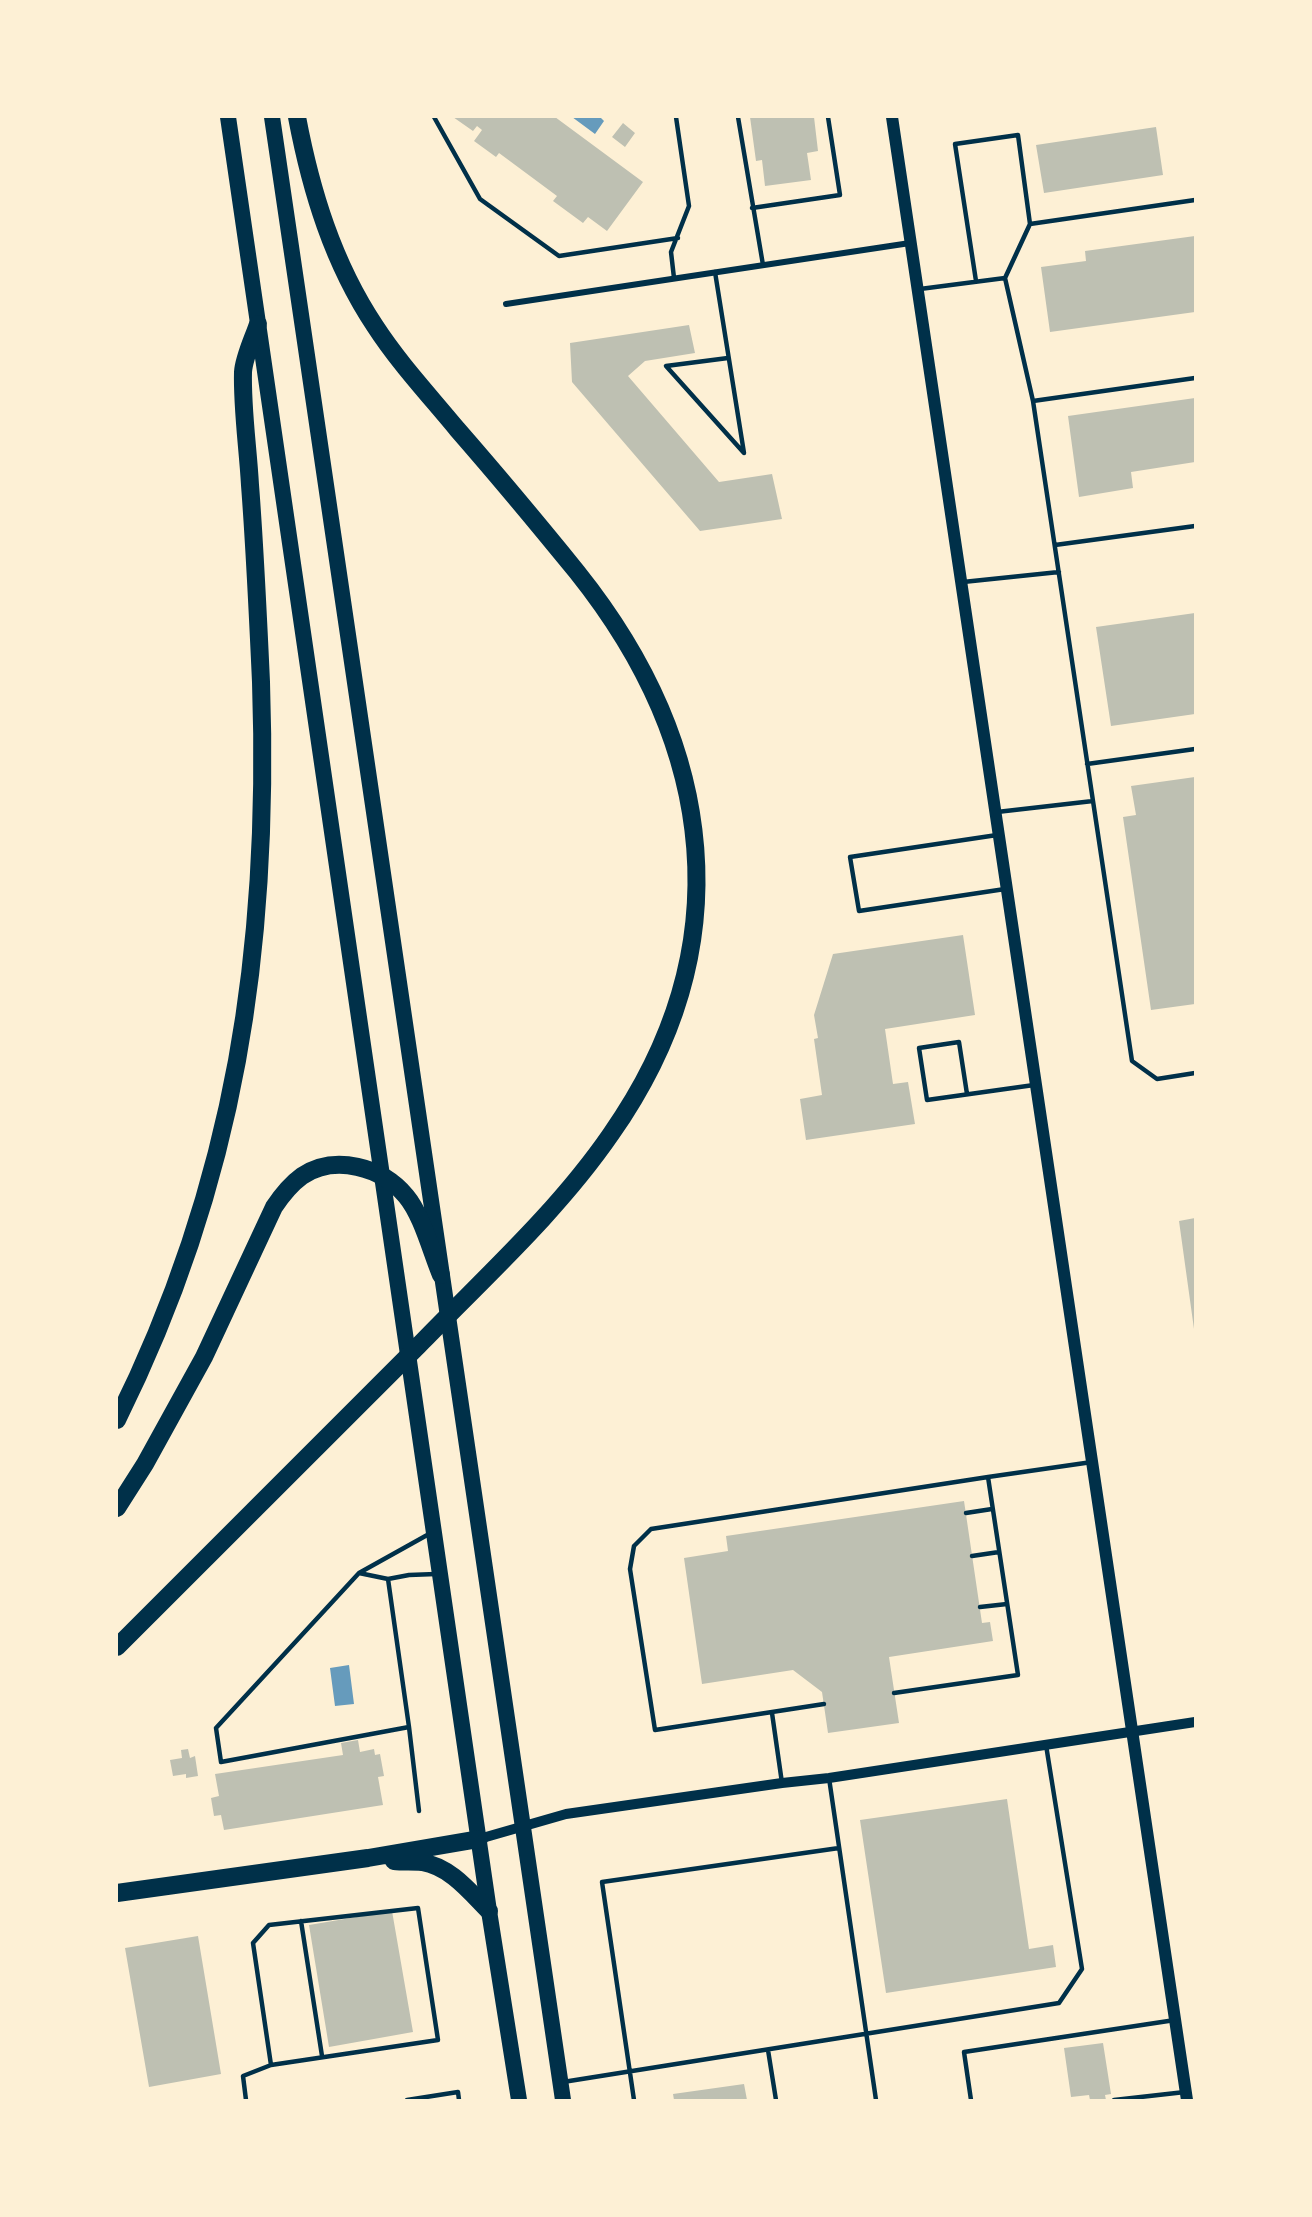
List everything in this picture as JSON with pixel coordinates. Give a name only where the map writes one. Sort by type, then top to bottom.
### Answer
[{"type":"highway","points":[[228,117],[489,1911],[519,2100]]},
{"type":"highway","points":[[272,117],[563,2100]]},
{"type":"highway","points":[[117,1647],[340,1425],[568,1190],[610,1136],[657,1058],[675,1012],[690,956],[696,902],[696,849],[687,789],[672,738],[651,688],[601,604],[545,531],[407,369],[375,326],[339,260],[320,214],[297,117]]},
{"type":"highway","points":[[117,1420],[141,1372],[171,1302],[207,1192],[234,1082],[252,970],[260,875],[263,753],[258,609],[243,369],[258,324]]},
{"type":"highway","points":[[117,1508],[145,1464],[194,1377],[267,1221],[282,1195],[303,1176],[327,1167],[356,1167],[383,1176],[406,1196],[415,1209],[441,1275]]},
{"type":"highway","points":[[117,1893],[368,1858],[479,1839]]},
{"type":"highway","points":[[368,1858],[424,1863],[441,1869],[460,1881],[489,1911]]},
{"type":"main road","points":[[892,117],[1186,2096]]},
{"type":"street","points":[[506,304],[910,243]]},
{"type":"street","points":[[479,1839],[566,1814],[829,1778],[1195,1722]]},
{"type":"lane","points":[[434,117],[480,200],[559,256],[678,238]]},
{"type":"lane","points":[[674,278],[671,252],[688,206],[676,117]]},
{"type":"lane","points":[[738,117],[763,265]]},
{"type":"lane","points":[[752,208],[840,195],[828,117]]},
{"type":"lane","points":[[976,281],[955,144],[1018,135],[1030,224],[1005,278],[1033,401],[1132,1061],[1157,1079],[1195,1073]]},
{"type":"lane","points":[[1030,224],[1195,200]]},
{"type":"lane","points":[[715,272],[744,453],[666,366],[728,358]]},
{"type":"lane","points":[[917,289],[1005,278]]},
{"type":"lane","points":[[1033,401],[1195,378]]},
{"type":"lane","points":[[1055,545],[1195,526]]},
{"type":"lane","points":[[962,582],[1059,572]]},
{"type":"lane","points":[[1087,764],[1195,749]]},
{"type":"lane","points":[[996,812],[1093,801]]},
{"type":"lane","points":[[999,835],[850,857],[859,911],[1008,889]]},
{"type":"lane","points":[[967,1094],[958,1042],[920,1048],[927,1100],[1036,1084]]},
{"type":"lane","points":[[824,1704],[655,1730],[630,1569],[634,1546],[651,1529],[1092,1462]]},
{"type":"lane","points":[[894,1693],[1018,1675],[988,1477]]},
{"type":"lane","points":[[966,1514],[992,1509]]},
{"type":"lane","points":[[409,1727],[220,1762],[216,1728],[359,1573],[434,1531]]},
{"type":"lane","points":[[972,1556],[999,1552]]},
{"type":"lane","points":[[359,1573],[388,1579],[409,1575],[440,1574]]},
{"type":"lane","points":[[388,1579],[419,1811]]},
{"type":"lane","points":[[980,1607],[1007,1604]]},
{"type":"lane","points":[[772,1713],[782,1783]]},
{"type":"lane","points":[[560,2083],[1059,2003],[1082,1969],[1046,1746]]},
{"type":"lane","points":[[829,1778],[876,2100]]},
{"type":"lane","points":[[634,2100],[602,1882],[839,1848]]},
{"type":"lane","points":[[246,2100],[243,2076],[271,2065],[438,2040],[418,1908],[269,1925],[254,1943],[271,2065]]},
{"type":"lane","points":[[301,1921],[322,2056]]},
{"type":"lane","points":[[971,2100],[964,2052],[1175,2020]]},
{"type":"lane","points":[[768,2050],[776,2100]]},
{"type":"lane","points":[[407,2100],[458,2092],[459,2100]]},
{"type":"lane","points":[[1114,2100],[1186,2096]]},
{"type":"water","points":[[572,117],[600,117],[604,121],[595,134]]},
{"type":"water","points":[[349,1665],[354,1704],[335,1706],[330,1668]]},
{"type":"building","points":[[453,117],[555,117],[643,182],[607,231],[588,217],[583,223],[553,201],[557,196],[499,153],[496,157],[474,141],[482,130],[477,126],[473,131]]},
{"type":"building","points":[[750,117],[814,117],[818,151],[807,153],[811,180],[765,186],[762,160],[756,161]]},
{"type":"building","points":[[623,123],[635,133],[625,147],[612,137]]},
{"type":"building","points":[[1156,127],[1163,175],[1044,193],[1036,145]]},
{"type":"building","points":[[1195,236],[1195,312],[1050,332],[1041,267],[1086,261],[1085,251]]},
{"type":"building","points":[[689,325],[695,353],[645,361],[628,376],[719,482],[772,474],[782,519],[700,531],[572,382],[570,343]]},
{"type":"building","points":[[1195,398],[1195,462],[1131,472],[1133,488],[1079,497],[1068,416]]},
{"type":"building","points":[[1195,613],[1195,714],[1111,726],[1096,627]]},
{"type":"building","points":[[1195,777],[1195,1004],[1151,1010],[1123,817],[1136,815],[1131,786]]},
{"type":"building","points":[[963,935],[975,1015],[885,1029],[893,1084],[908,1082],[915,1124],[806,1140],[800,1099],[822,1095],[814,1039],[818,1038],[814,1015],[833,954]]},
{"type":"building","points":[[1195,1218],[1195,1329],[1194,1329],[1179,1221]]},
{"type":"building","points":[[964,1501],[982,1623],[990,1622],[993,1641],[889,1657],[899,1723],[828,1733],[822,1692],[793,1670],[702,1684],[684,1558],[728,1551],[726,1536]]},
{"type":"building","points":[[358,1740],[360,1752],[374,1749],[375,1755],[380,1754],[384,1776],[378,1777],[383,1805],[224,1830],[221,1815],[214,1816],[211,1798],[219,1796],[215,1774],[343,1755],[341,1743]]},
{"type":"building","points":[[188,1749],[190,1758],[195,1756],[198,1776],[186,1778],[186,1774],[173,1776],[170,1760],[182,1758],[181,1750]]},
{"type":"building","points":[[1007,1799],[1029,1949],[1053,1945],[1056,1967],[886,1993],[860,1820]]},
{"type":"building","points":[[392,1911],[413,2032],[329,2047],[309,1925]]},
{"type":"building","points":[[198,1936],[221,2074],[149,2087],[125,1948]]},
{"type":"building","points":[[1103,2043],[1111,2094],[1105,2095],[1106,2100],[1090,2100],[1089,2095],[1071,2097],[1064,2048]]},
{"type":"building","points":[[744,2084],[747,2100],[674,2100],[673,2094]]}]
